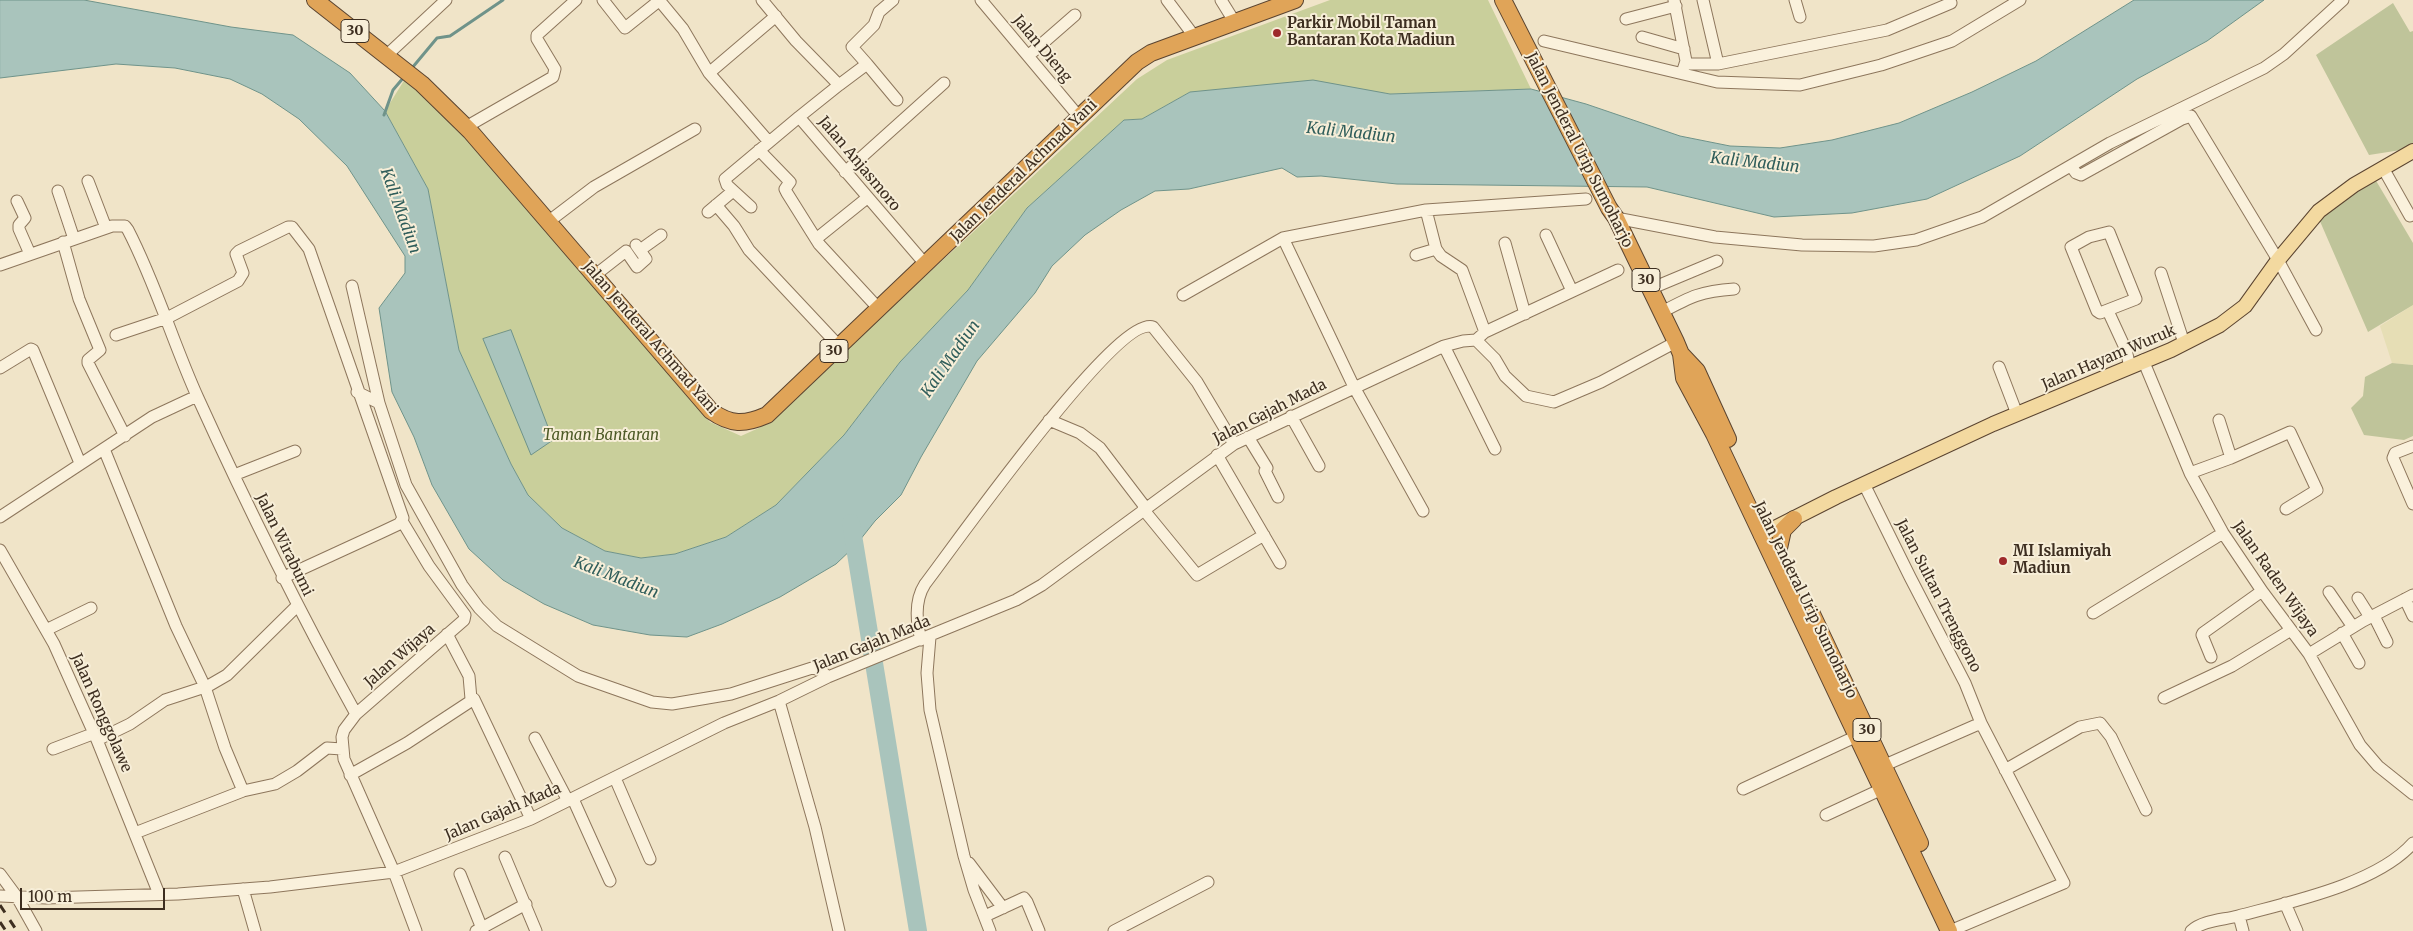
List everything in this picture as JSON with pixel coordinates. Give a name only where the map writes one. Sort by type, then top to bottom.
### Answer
[{"type":"highway","name":"Jalan Jenderal Achmad Yani","points":[[315,0],[422,84],[466,127],[711,411],[724,420],[740,423],[767,415],[1137,62],[1151,53],[1194,36],[1295,0]]},
{"type":"highway","name":"Jalan Jenderal Urip Sumoharjo","points":[[1503,0],[1613,213],[1679,348],[1697,371],[1766,533],[1857,736],[1882,789],[1955,930]]},
{"type":"highway","points":[[1779,548],[1783,530],[1794,519]]},
{"type":"highway","name":"Jalan Jenderal Urip Sumoharjo","points":[[1766,533],[1779,548],[1885,766],[1955,930]]},
{"type":"main road","name":"Jalan Hayam Wuruk","points":[[1766,533],[1864,484],[2017,414],[2184,343],[2220,325],[2245,306],[2278,260],[2319,211],[2354,185],[2413,151]]},
{"type":"street","points":[[391,58],[446,0]]},
{"type":"street","points":[[466,127],[553,77],[555,69],[537,39],[538,35],[541,29],[576,0]]},
{"type":"street","points":[[602,0],[625,28],[660,0],[683,29],[709,73],[769,142]]},
{"type":"street","points":[[762,0],[796,41],[839,86]]},
{"type":"street","points":[[893,0],[879,12],[874,24],[852,47],[897,100]]},
{"type":"street","name":"Jalan Dieng","points":[[981,0],[1080,118]]},
{"type":"street","points":[[1221,0],[1234,22]]},
{"type":"street","points":[[1704,0],[1718,64]]},
{"type":"street","points":[[1795,0],[1800,17]]},
{"type":"street","points":[[1544,41],[1683,69],[1718,82],[1800,85],[1848,74],[1952,41],[2020,0]]},
{"type":"street","points":[[1613,213],[1715,237],[1773,242],[1874,246],[1916,240],[1982,217],[2110,143],[2264,68],[2284,54],[2343,0]]},
{"type":"street","points":[[1170,1],[1194,36]]},
{"type":"street","points":[[1626,19],[1675,3],[1679,34],[1684,49],[1683,69]]},
{"type":"street","points":[[1683,69],[1718,64],[1887,30],[1935,5],[1950,3]]},
{"type":"street","points":[[1028,56],[1075,15]]},
{"type":"street","points":[[709,73],[776,16]]},
{"type":"street","points":[[1642,37],[1684,49]]},
{"type":"street","name":"Jalan Anjasmoro","points":[[867,64],[799,117],[926,265]]},
{"type":"street","points":[[845,172],[944,83]]},
{"type":"street","points":[[2071,166],[2076,173],[2081,175],[2182,119],[2191,116],[2278,260],[2316,330]]},
{"type":"street","points":[[751,207],[726,183],[727,176],[799,117]]},
{"type":"street","points":[[548,222],[594,187],[695,129]]},
{"type":"street","points":[[759,150],[790,182],[785,189],[816,239],[879,309]]},
{"type":"street","points":[[2383,168],[2410,216]]},
{"type":"street","points":[[0,265],[106,228],[88,181]]},
{"type":"street","points":[[58,191],[79,299],[100,350],[88,360],[88,363],[125,436]]},
{"type":"street","points":[[733,191],[712,209],[734,226],[750,250],[839,346]]},
{"type":"street","points":[[816,239],[867,198]]},
{"type":"street","points":[[1183,295],[1283,238],[1426,210],[1586,198]]},
{"type":"street","points":[[17,201],[25,218],[19,225],[19,229],[30,254]]},
{"type":"street","points":[[1426,210],[1436,248],[1441,256],[1462,270],[1480,336],[1505,376],[1526,396],[1554,402],[1679,348]]},
{"type":"street","name":"Jalan Wirabumi","points":[[106,228],[119,225],[124,226],[133,240],[167,318],[197,396],[282,578],[356,714]]},
{"type":"street","points":[[116,335],[167,318],[238,281],[243,273],[237,252],[292,227],[309,249],[357,392],[402,515],[402,520],[382,532],[282,578]]},
{"type":"street","points":[[2109,232],[2136,297],[2135,301],[2108,311],[2100,313],[2097,311],[2071,247],[2089,237],[2109,232]]},
{"type":"street","points":[[594,276],[626,251],[637,267],[646,259],[638,248],[661,234]]},
{"type":"street","points":[[1546,235],[1572,291]]},
{"type":"street","points":[[1283,238],[1354,386],[1424,510]]},
{"type":"street","points":[[1505,243],[1525,314]]},
{"type":"street","points":[[1416,255],[1436,248]]},
{"type":"street","points":[[1650,290],[1717,260]]},
{"type":"street","name":"Jalan Gajah Mada","points":[[0,896],[17,898],[159,894],[243,889],[394,872],[531,819],[724,723],[779,701],[830,676],[1016,600],[1042,585],[1144,508],[1234,444],[1354,386],[1444,346],[1480,336],[1618,270]]},
{"type":"street","points":[[2161,273],[2184,343]]},
{"type":"street","points":[[352,286],[379,404],[406,484],[462,585],[479,608],[498,626],[578,676],[652,702],[672,704],[730,694],[812,668],[830,676]]},
{"type":"street","points":[[1662,312],[1687,298],[1709,290],[1734,289]]},
{"type":"street","points":[[2108,311],[2126,350],[2130,367]]},
{"type":"street","points":[[990,931],[974,890],[964,856],[930,710],[926,638],[917,617],[919,593],[1049,420],[1101,361],[1140,327],[1149,325],[1153,327],[1197,382],[1234,444]]},
{"type":"street","points":[[1444,346],[1495,449]]},
{"type":"street","points":[[0,368],[31,349],[33,350],[80,463]]},
{"type":"street","name":"Jalan Raden Wijaya","points":[[2144,360],[2190,473],[2223,533],[2262,591],[2309,654],[2360,745],[2378,766],[2413,794]]},
{"type":"street","points":[[1999,367],[2017,414]]},
{"type":"street","points":[[357,392],[379,404]]},
{"type":"street","points":[[0,517],[152,417],[197,396]]},
{"type":"street","points":[[1291,416],[1319,466]]},
{"type":"street","points":[[1049,420],[1080,433],[1100,448],[1144,508],[1198,575],[1264,535]]},
{"type":"street","points":[[2220,420],[2231,458]]},
{"type":"street","points":[[2190,473],[2231,458],[2290,432],[2317,490],[2286,509]]},
{"type":"street","points":[[1248,437],[1267,468],[1265,471],[1278,497]]},
{"type":"street","points":[[2413,446],[2393,456],[2413,504]]},
{"type":"street","points":[[104,450],[176,626],[205,687],[225,748],[243,790]]},
{"type":"street","points":[[234,475],[295,452]]},
{"type":"street","points":[[1217,455],[1280,563]]},
{"type":"street","name":"Jalan Sultan Trenggono","points":[[1864,484],[1966,683],[1981,724],[2064,883],[1955,930]]},
{"type":"street","name":"Jalan Wijaya","points":[[356,714],[464,620],[463,610],[434,573],[402,520]]},
{"type":"street","points":[[2093,613],[2223,533]]},
{"type":"street","name":"Jalan Ronggolawe","points":[[0,550],[46,630],[96,737],[159,894]]},
{"type":"street","points":[[2211,657],[2202,635],[2203,633],[2262,591]]},
{"type":"street","points":[[2330,592],[2353,627]]},
{"type":"street","points":[[2309,654],[2342,633],[2409,597],[2413,616]]},
{"type":"street","points":[[2358,598],[2372,616],[2387,642]]},
{"type":"street","points":[[53,749],[96,737],[130,724],[165,700],[205,687],[227,675],[297,606]]},
{"type":"street","points":[[46,630],[91,608]]},
{"type":"street","points":[[2164,698],[2232,666],[2291,630]]},
{"type":"street","points":[[2342,633],[2359,663]]},
{"type":"street","points":[[447,634],[469,676],[471,699]]},
{"type":"street","points":[[350,775],[407,743],[471,699]]},
{"type":"street","points":[[471,699],[476,702],[531,819]]},
{"type":"street","points":[[779,701],[816,827],[839,931]]},
{"type":"street","points":[[356,714],[344,730],[342,750],[350,775],[394,872],[416,931]]},
{"type":"street","points":[[2005,770],[2080,727],[2100,723],[2111,736],[2146,810]]},
{"type":"street","points":[[1885,766],[1981,724]]},
{"type":"street","points":[[1743,789],[1857,736]]},
{"type":"street","points":[[536,738],[570,800],[610,881]]},
{"type":"street","points":[[136,833],[243,790],[275,784],[297,771],[327,748],[342,750]]},
{"type":"street","points":[[615,778],[650,858]]},
{"type":"street","points":[[1826,815],[1882,789]]},
{"type":"street","points":[[2191,931],[2204,923],[2239,916],[2285,903],[2365,876],[2405,851],[2413,843]]},
{"type":"street","points":[[964,856],[1003,908]]},
{"type":"street","points":[[505,857],[536,931]]},
{"type":"street","points":[[0,874],[17,898],[36,931]]},
{"type":"street","points":[[460,874],[480,930],[526,904]]},
{"type":"street","points":[[1114,931],[1208,882]]},
{"type":"street","points":[[243,889],[255,931]]},
{"type":"street","points":[[985,916],[1022,898],[1025,899],[1039,931]]},
{"type":"street","points":[[2285,903],[2297,931]]},
{"type":"street","points":[[2239,916],[2243,931]]},
{"type":"shaded area","points":[[2413,305],[2413,365],[2392,363],[2380,326]]},
{"type":"green space","name":"Taman Bantaran","points":[[1330,0],[1488,0],[1531,89],[1390,94],[1366,91],[1190,92],[1142,119],[1124,120],[1027,208],[968,290],[900,362],[844,435],[776,505],[726,537],[675,554],[641,558],[605,551],[562,528],[528,495],[511,464],[459,350],[428,189],[385,111],[405,79],[456,125],[710,422],[741,436],[761,427],[1137,79],[1167,60]]},
{"type":"green space","points":[[2393,3],[2410,32],[2413,31],[2413,143],[2401,150],[2369,155],[2316,55]]},
{"type":"green space","points":[[2375,179],[2413,243],[2413,305],[2368,332],[2319,219],[2337,201]]},
{"type":"green space","points":[[2392,363],[2413,365],[2413,436],[2404,440],[2364,435],[2351,408],[2363,396],[2365,377]]},
{"type":"water","name":"Kali Madiun","points":[[0,0],[84,0],[231,27],[293,35],[350,73],[385,111],[428,189],[459,350],[511,464],[528,495],[562,528],[605,551],[641,558],[675,554],[726,537],[776,505],[844,435],[900,362],[968,290],[1027,208],[1124,120],[1142,119],[1190,92],[1313,80],[1390,94],[1531,89],[1586,104],[1680,136],[1730,146],[1780,148],[1832,140],[1899,123],[1972,92],[2036,61],[2134,0],[2264,0],[2207,41],[2137,79],[2020,156],[1927,199],[1852,213],[1774,217],[1647,187],[1397,184],[1321,176],[1297,177],[1282,168],[1189,189],[1155,191],[1121,210],[1085,235],[1052,266],[1035,293],[977,361],[901,495],[875,521],[856,545],[836,564],[780,597],[722,624],[687,637],[650,635],[593,625],[544,604],[503,580],[469,549],[432,485],[414,437],[392,392],[379,308],[405,273],[405,256],[347,166],[299,119],[262,94],[230,79],[175,68],[116,64],[0,78]]},
{"type":"water","points":[[511,330],[553,440],[531,455],[483,339]]},
{"type":"waterway","points":[[412,68],[437,38],[450,36],[503,0]]},
{"type":"waterway","points":[[384,115],[393,90],[404,77]]},
{"type":"waterway","points":[[851,523],[918,931]]},
{"type":"railway","points":[[0,905],[17,931]]},
{"type":"railway","points":[[0,922],[6,931]]},
{"type":"place","name":"Parkir Mobil Taman Bantaran Kota Madiun","points":[[1277,33]]},
{"type":"place","name":"MI Islamiyah Madiun","points":[[2003,561]]}]
